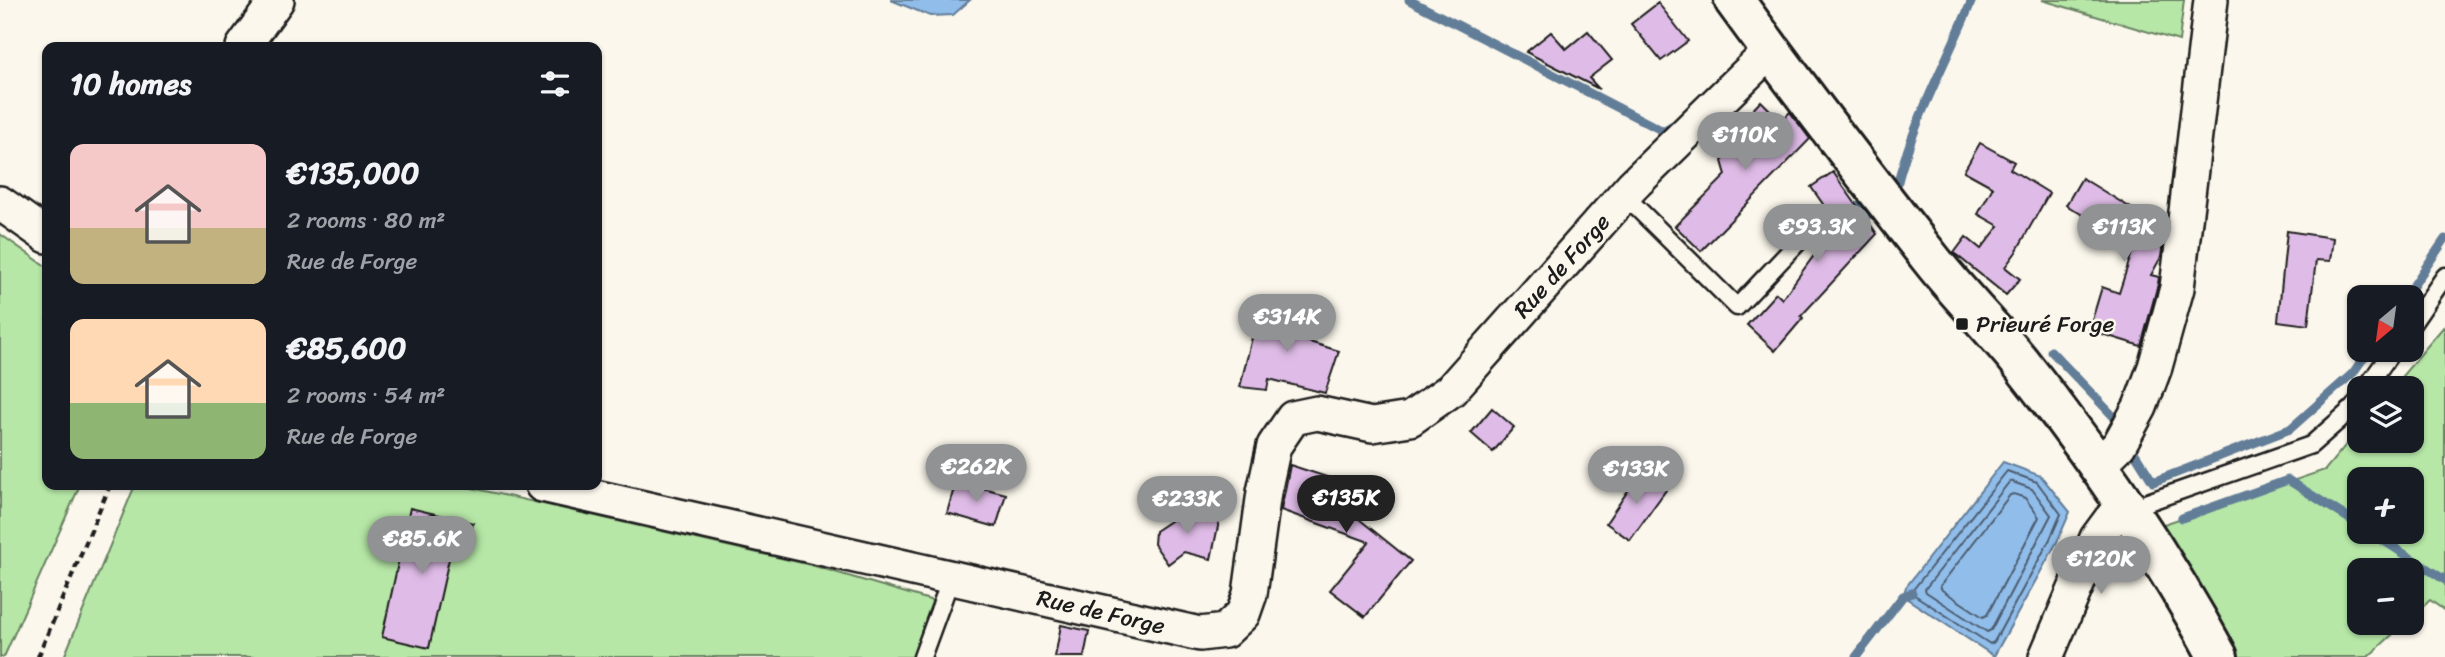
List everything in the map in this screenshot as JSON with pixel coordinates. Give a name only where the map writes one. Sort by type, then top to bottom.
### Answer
[{"type":"street","points":[[247,42],[277,0]]},
{"type":"street","points":[[1734,0],[1931,260],[2018,360],[2095,462],[2187,600],[2218,657]]},
{"type":"street","points":[[2095,462],[2110,454],[2119,445],[2140,407],[2155,367],[2177,288],[2211,0]]},
{"type":"street","name":"Rue de Forge","points":[[564,490],[1200,634],[1224,631],[1243,614],[1247,604],[1264,492],[1274,446],[1293,418],[1317,413],[1372,425],[1410,419],[1451,390],[1624,195],[1772,52]]},
{"type":"street","points":[[0,203],[42,232]]},
{"type":"street","points":[[2046,657],[2097,538],[2111,519],[2129,511]]},
{"type":"lane","points":[[1624,195],[1737,307],[1805,235]]},
{"type":"lane","points":[[2424,307],[2445,276]]},
{"type":"lane","points":[[2129,511],[2311,445],[2347,413]]},
{"type":"lane","points":[[922,657],[951,578]]},
{"type":"path","points":[[38,657],[108,490]]},
{"type":"green space","points":[[2042,0],[2184,0],[2179,41]]},
{"type":"green space","points":[[0,234],[42,263],[42,490],[78,490],[4,657],[0,657]]},
{"type":"green space","points":[[2445,325],[2445,611],[2430,600],[2424,606],[2424,558],[2347,558],[2347,635],[2392,635],[2368,657],[2232,657],[2143,531],[2325,470],[2347,443],[2347,453],[2424,453],[2424,376],[2402,376],[2414,362],[2424,362],[2424,350]]},
{"type":"green space","points":[[133,490],[481,490],[811,565],[940,603],[921,657],[64,657]]},
{"type":"water","points":[[891,0],[970,0],[953,15],[930,16]]},
{"type":"water","points":[[2003,462],[2041,476],[2070,512],[2057,542],[1994,656],[1903,596],[1906,587]]},
{"type":"building","points":[[1658,3],[1688,41],[1661,61],[1631,24]]},
{"type":"building","points":[[1588,31],[1612,60],[1589,78],[1599,89],[1526,52],[1551,32],[1566,49]]},
{"type":"building","points":[[1761,101],[1781,121],[1790,112],[1810,139],[1701,251],[1675,226],[1726,175],[1722,161],[1738,144],[1729,135]]},
{"type":"building","points":[[1980,143],[2014,162],[2010,169],[2049,193],[2005,267],[2020,279],[2006,295],[1954,253],[1966,237],[1981,249],[1999,226],[1978,214],[1993,187],[1964,171]]},
{"type":"building","points":[[1833,172],[1877,234],[1801,316],[1803,318],[1775,351],[1747,325],[1776,293],[1782,299],[1837,224],[1811,187]]},
{"type":"building","points":[[2082,178],[2165,229],[2161,257],[2151,275],[2159,277],[2141,346],[2089,330],[2102,287],[2119,293],[2134,246],[2066,205]]},
{"type":"building","points":[[2287,231],[2333,238],[2330,261],[2316,260],[2308,325],[2278,321]]},
{"type":"building","points":[[1259,309],[1286,316],[1288,309],[1310,316],[1303,340],[1339,351],[1325,393],[1269,379],[1267,390],[1240,387]]},
{"type":"building","points":[[1492,408],[1514,427],[1493,452],[1471,433]]},
{"type":"building","points":[[1290,465],[1370,491],[1359,519],[1411,561],[1365,617],[1330,590],[1369,542],[1281,510]]},
{"type":"building","points":[[1640,473],[1666,490],[1630,540],[1606,523]]},
{"type":"building","points":[[956,481],[1006,494],[996,527],[947,513]]},
{"type":"building","points":[[410,508],[473,523],[468,545],[453,541],[429,648],[382,637]]},
{"type":"building","points":[[1185,511],[1220,517],[1211,559],[1184,552],[1168,564],[1154,544],[1155,531]]},
{"type":"building","points":[[1061,625],[1089,631],[1084,657],[1055,657]]},
{"type":"waterway","points":[[1409,0],[1665,132],[1671,126]]},
{"type":"waterway","points":[[1896,189],[1920,117],[1972,0]]},
{"type":"waterway","points":[[1860,204],[1868,215]]},
{"type":"waterway","points":[[2414,285],[2445,239]]},
{"type":"waterway","points":[[2051,351],[2115,418]]},
{"type":"waterway","points":[[2136,455],[2153,482],[2290,429],[2353,373],[2361,362]]},
{"type":"waterway","points":[[2182,518],[2288,480],[2347,517]]},
{"type":"waterway","points":[[2109,550],[2112,543],[2126,542],[2129,548]]},
{"type":"waterway","points":[[2389,544],[2445,580]]},
{"type":"waterway","points":[[1856,657],[1903,596],[1912,593]]},
{"type":"place","name":"Prieuré Forge","points":[[1962,324]]}]
